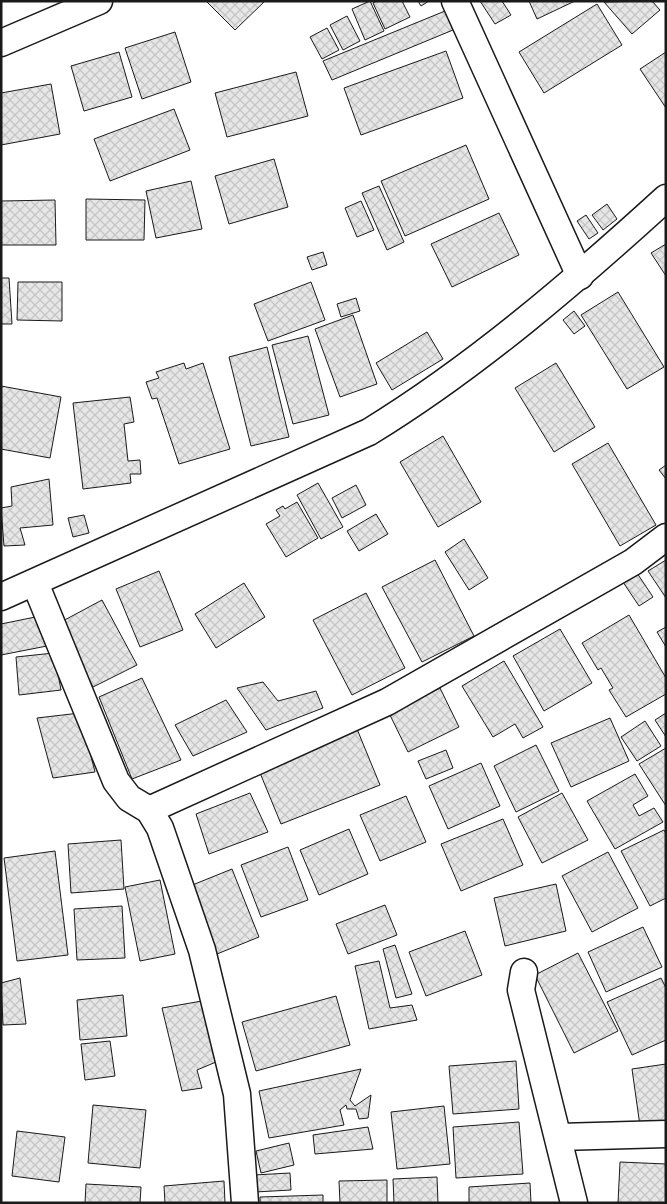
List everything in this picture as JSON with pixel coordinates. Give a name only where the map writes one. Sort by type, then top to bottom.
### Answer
[{"type":"street","points":[[1,44],[99,1]]},
{"type":"street","points":[[455,1],[580,276]]},
{"type":"street","points":[[1,597],[369,432],[412,406],[580,276],[666,198]]},
{"type":"street","points":[[149,810],[387,702],[633,562],[666,537]]},
{"type":"street","points":[[35,583],[116,781],[130,798],[149,810],[160,828],[204,959],[237,1094],[245,1203]]},
{"type":"street","points":[[524,972],[521,990],[574,1203]]},
{"type":"street","points":[[559,1137],[666,1134]]},
{"type":"building","points":[[206,1],[265,1],[235,30]]},
{"type":"building","points":[[370,1],[384,31],[365,40],[352,9]]},
{"type":"building","points":[[377,1],[402,1],[410,17],[385,29],[373,3]]},
{"type":"building","points":[[418,1],[429,1],[421,6]]},
{"type":"building","points":[[480,1],[502,1],[511,15],[495,24]]},
{"type":"building","points":[[529,1],[575,1],[537,19]]},
{"type":"building","points":[[652,1],[660,10],[632,34],[604,2]]},
{"type":"building","points":[[597,4],[622,45],[544,93],[519,52]]},
{"type":"building","points":[[445,11],[453,30],[332,80],[323,61]]},
{"type":"building","points":[[347,16],[360,41],[343,50],[330,25]]},
{"type":"building","points":[[327,28],[339,50],[322,59],[310,37]]},
{"type":"building","points":[[175,32],[191,82],[142,99],[125,48]]},
{"type":"building","points":[[446,51],[463,98],[361,135],[344,88]]},
{"type":"building","points":[[119,52],[132,97],[84,111],[71,66]]},
{"type":"building","points":[[666,52],[666,108],[640,69]]},
{"type":"building","points":[[296,72],[308,116],[227,137],[215,93]]},
{"type":"building","points":[[51,84],[60,134],[1,145],[1,93]]},
{"type":"building","points":[[174,109],[190,150],[110,181],[94,139]]},
{"type":"building","points":[[466,145],[489,199],[405,236],[381,181]]},
{"type":"building","points":[[274,159],[288,207],[229,224],[215,176]]},
{"type":"building","points":[[191,181],[202,229],[156,238],[146,191]]},
{"type":"building","points":[[379,186],[404,242],[387,250],[362,193]]},
{"type":"building","points":[[86,199],[145,200],[144,240],[86,240]]},
{"type":"building","points":[[55,200],[56,245],[1,245],[1,201]]},
{"type":"building","points":[[361,201],[374,230],[357,237],[345,208]]},
{"type":"building","points":[[607,204],[617,219],[603,230],[592,215]]},
{"type":"building","points":[[499,213],[519,255],[452,287],[431,244]]},
{"type":"building","points":[[586,215],[598,233],[589,239],[577,221]]},
{"type":"building","points":[[666,244],[666,276],[651,253]]},
{"type":"building","points":[[323,252],[327,265],[312,270],[307,257]]},
{"type":"building","points":[[1,278],[9,278],[12,324],[1,324]]},
{"type":"building","points":[[18,282],[62,282],[62,321],[17,320]]},
{"type":"building","points":[[311,282],[325,320],[268,341],[254,304]]},
{"type":"building","points":[[618,292],[664,367],[627,389],[581,315]]},
{"type":"building","points":[[356,298],[360,311],[341,317],[337,304]]},
{"type":"building","points":[[574,311],[585,326],[574,334],[563,320]]},
{"type":"building","points":[[353,315],[377,384],[340,397],[315,329]]},
{"type":"building","points":[[427,332],[443,359],[392,390],[376,363]]},
{"type":"building","points":[[308,336],[329,415],[293,424],[272,345]]},
{"type":"building","points":[[267,347],[289,437],[251,446],[229,357]]},
{"type":"building","points":[[184,363],[186,369],[203,363],[230,449],[179,464],[157,398],[152,399],[146,382],[159,378],[156,372]]},
{"type":"building","points":[[556,363],[595,427],[554,452],[515,388]]},
{"type":"building","points":[[1,386],[61,397],[50,458],[1,449]]},
{"type":"building","points":[[130,397],[134,422],[124,424],[128,461],[140,460],[141,474],[130,474],[131,483],[83,489],[73,403]]},
{"type":"building","points":[[443,436],[481,502],[438,527],[400,462]]},
{"type":"building","points":[[608,443],[656,525],[620,546],[572,464]]},
{"type":"building","points":[[666,465],[666,479],[659,470]]},
{"type":"building","points":[[49,479],[53,525],[20,528],[25,545],[4,546],[1,508],[12,506],[11,487]]},
{"type":"building","points":[[318,483],[343,527],[321,539],[297,495]]},
{"type":"building","points":[[356,485],[366,505],[342,518],[332,498]]},
{"type":"building","points":[[297,502],[318,538],[286,557],[266,524],[280,516],[276,510],[283,506],[285,509]]},
{"type":"building","points":[[376,514],[388,534],[359,551],[347,531]]},
{"type":"building","points":[[84,515],[89,533],[73,537],[68,518]]},
{"type":"building","points":[[464,539],[488,578],[469,590],[445,552]]},
{"type":"building","points":[[435,560],[474,636],[422,662],[382,587]]},
{"type":"building","points":[[666,560],[666,598],[648,571]]},
{"type":"building","points":[[159,571],[183,630],[140,647],[116,589]]},
{"type":"building","points":[[637,573],[653,597],[639,606],[623,582]]},
{"type":"building","points":[[244,583],[265,617],[216,648],[195,614]]},
{"type":"building","points":[[366,593],[405,668],[352,695],[313,620]]},
{"type":"building","points":[[102,600],[137,665],[93,687],[59,623]]},
{"type":"building","points":[[45,615],[52,645],[1,655],[1,624]]},
{"type":"building","points":[[629,615],[666,678],[666,694],[626,717],[609,690],[613,688],[601,668],[598,670],[582,643]]},
{"type":"building","points":[[666,627],[666,647],[657,632]]},
{"type":"building","points":[[560,629],[592,683],[544,711],[513,656]]},
{"type":"building","points":[[54,653],[61,690],[19,695],[16,657]]},
{"type":"building","points":[[504,661],[543,727],[523,738],[515,724],[493,737],[462,686]]},
{"type":"building","points":[[142,678],[181,760],[132,779],[99,697]]},
{"type":"building","points":[[263,682],[278,701],[316,691],[323,708],[266,730],[237,688]]},
{"type":"building","points":[[440,688],[459,727],[408,752],[389,713]]},
{"type":"building","points":[[226,700],[247,732],[193,756],[175,725]]},
{"type":"building","points":[[80,713],[95,772],[53,778],[37,718]]},
{"type":"building","points":[[666,713],[666,737],[655,720]]},
{"type":"building","points":[[610,718],[629,761],[571,787],[551,743]]},
{"type":"building","points":[[645,721],[661,746],[637,761],[621,737]]},
{"type":"building","points":[[357,729],[380,785],[281,824],[258,768]]},
{"type":"building","points":[[536,745],[559,791],[516,812],[494,766]]},
{"type":"building","points":[[666,748],[666,806],[639,764]]},
{"type":"building","points":[[446,750],[453,768],[426,779],[418,761]]},
{"type":"building","points":[[481,763],[500,806],[448,829],[429,786]]},
{"type":"building","points":[[635,774],[648,796],[633,805],[639,816],[654,808],[663,822],[615,849],[587,801]]},
{"type":"building","points":[[250,793],[268,832],[209,854],[196,814]]},
{"type":"building","points":[[562,793],[588,840],[542,863],[518,817]]},
{"type":"building","points":[[406,796],[426,842],[380,861],[360,815]]},
{"type":"building","points":[[503,819],[523,865],[461,891],[441,844]]},
{"type":"building","points":[[349,829],[368,874],[319,895],[300,850]]},
{"type":"building","points":[[664,830],[666,834],[666,898],[650,906],[621,851]]},
{"type":"building","points":[[121,840],[124,889],[71,893],[68,844]]},
{"type":"building","points":[[288,847],[308,900],[261,917],[241,865]]},
{"type":"building","points":[[55,851],[68,955],[17,961],[4,858]]},
{"type":"building","points":[[608,852],[638,908],[592,932],[562,876]]},
{"type":"building","points":[[232,869],[259,937],[212,956],[185,888]]},
{"type":"building","points":[[160,880],[175,954],[140,961],[125,887]]},
{"type":"building","points":[[556,884],[566,931],[505,946],[494,898]]},
{"type":"building","points":[[385,905],[397,935],[348,954],[336,924]]},
{"type":"building","points":[[122,906],[125,958],[77,960],[74,909]]},
{"type":"building","points":[[643,927],[662,967],[606,992],[588,952]]},
{"type":"building","points":[[465,931],[482,975],[426,996],[409,952]]},
{"type":"building","points":[[395,945],[412,994],[396,998],[383,949]]},
{"type":"building","points":[[578,953],[618,1031],[574,1053],[535,975]]},
{"type":"building","points":[[379,961],[390,1008],[412,1005],[417,1020],[369,1029],[355,966]]},
{"type":"building","points":[[20,978],[26,1024],[3,1025],[1,983]]},
{"type":"building","points":[[661,978],[666,988],[666,1040],[632,1055],[607,1002]]},
{"type":"building","points":[[123,995],[127,1036],[80,1040],[77,1000]]},
{"type":"building","points":[[336,996],[350,1045],[256,1071],[242,1022]]},
{"type":"building","points":[[202,1001],[216,1062],[197,1070],[202,1088],[182,1091],[162,1008]]},
{"type":"building","points":[[110,1041],[115,1076],[85,1080],[81,1044]]},
{"type":"building","points":[[516,1061],[519,1109],[453,1114],[449,1066]]},
{"type":"building","points":[[666,1064],[666,1123],[640,1126],[632,1069]]},
{"type":"building","points":[[361,1069],[350,1100],[355,1106],[371,1095],[368,1118],[359,1119],[356,1109],[347,1109],[346,1105],[340,1110],[344,1125],[269,1138],[259,1091]]},
{"type":"building","points":[[93,1105],[146,1110],[140,1168],[88,1163]]},
{"type":"building","points":[[444,1106],[450,1164],[397,1169],[391,1112]]},
{"type":"building","points":[[519,1122],[523,1174],[456,1178],[453,1127]]},
{"type":"building","points":[[368,1127],[373,1149],[315,1154],[313,1135]]},
{"type":"building","points":[[17,1131],[65,1137],[59,1182],[12,1176]]},
{"type":"building","points":[[289,1143],[294,1165],[261,1173],[256,1151]]},
{"type":"building","points":[[620,1162],[666,1164],[666,1203],[618,1203]]},
{"type":"building","points":[[290,1173],[291,1190],[255,1192],[254,1175]]},
{"type":"building","points":[[437,1177],[438,1203],[394,1203],[393,1179]]},
{"type":"building","points":[[387,1180],[387,1203],[340,1203],[339,1181]]},
{"type":"building","points":[[224,1181],[225,1203],[165,1203],[164,1186]]},
{"type":"building","points":[[530,1183],[531,1203],[469,1203],[469,1187]]},
{"type":"building","points":[[86,1184],[141,1187],[140,1203],[85,1203]]},
{"type":"building","points":[[323,1195],[323,1203],[260,1203],[260,1197]]}]
